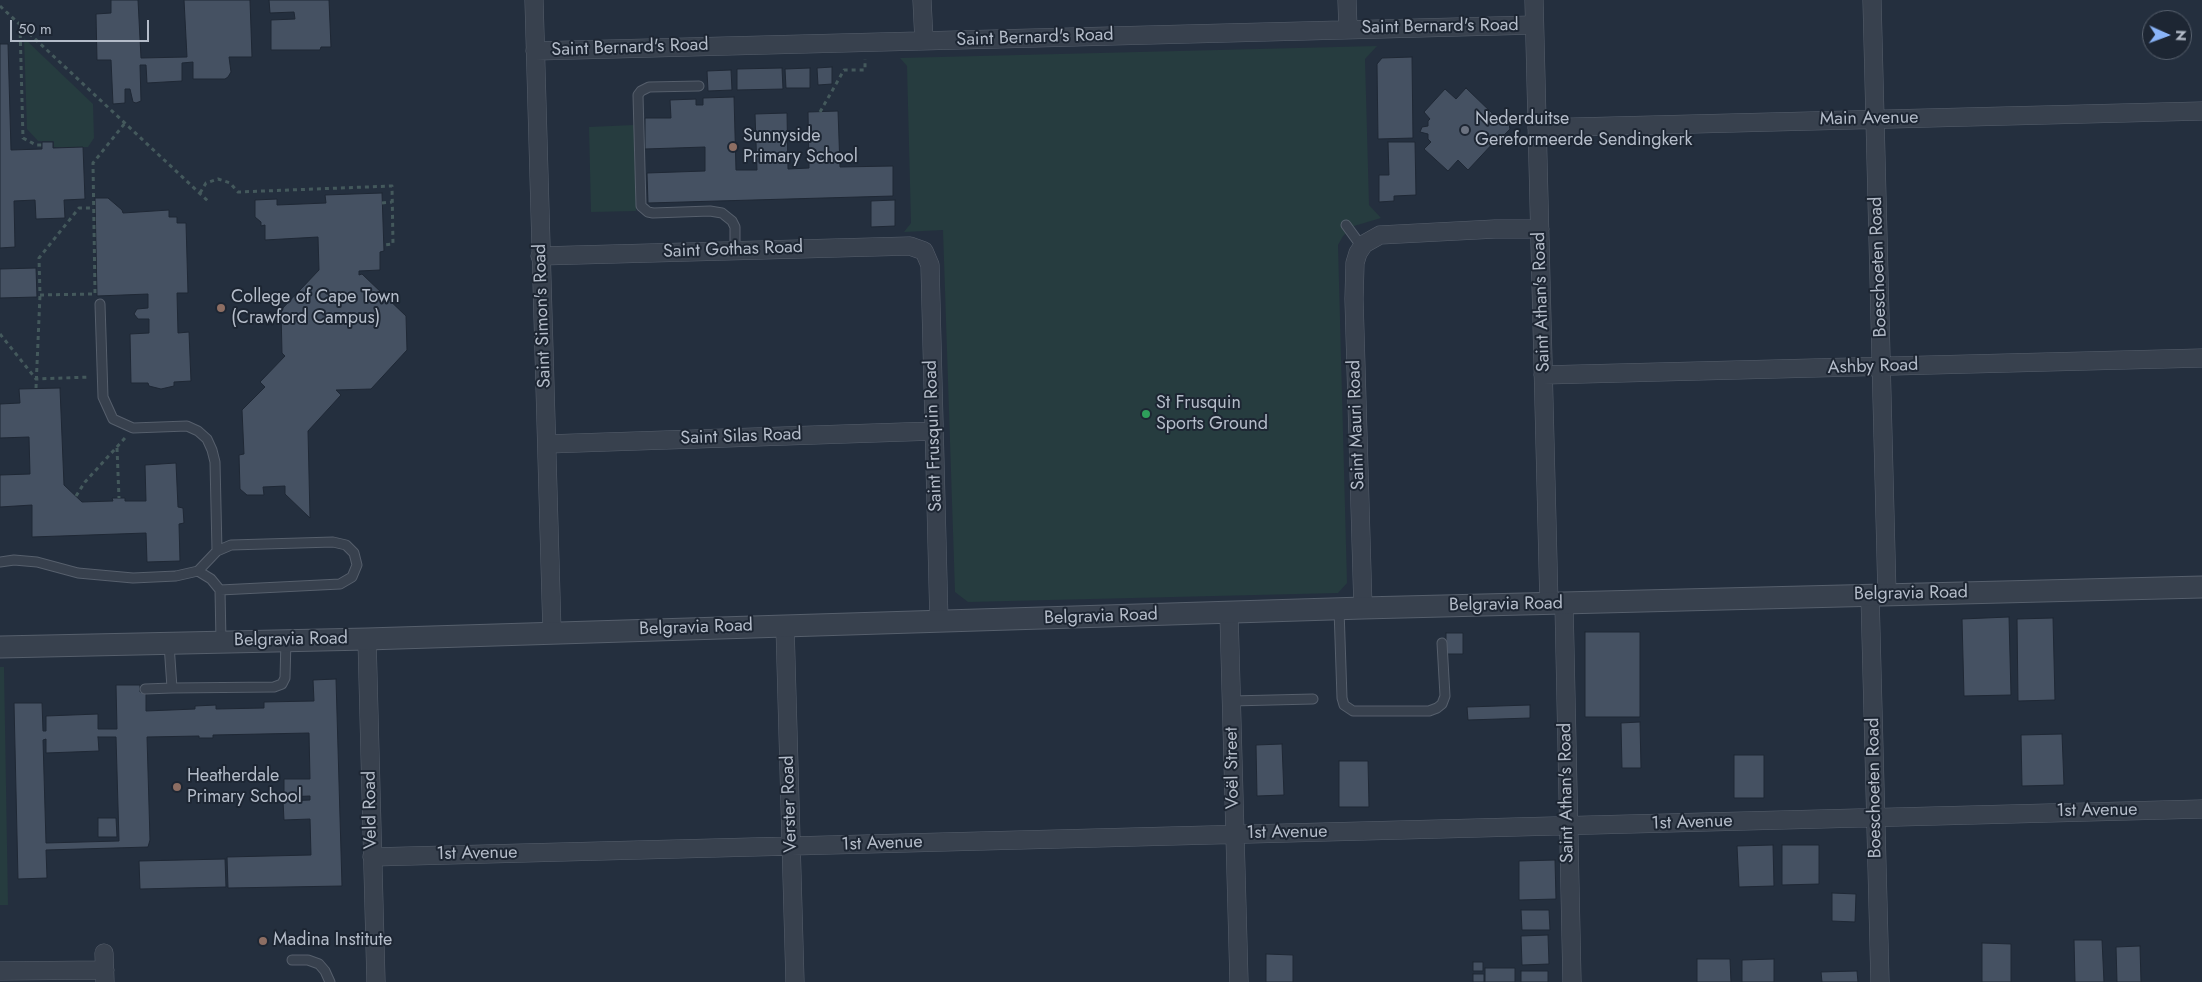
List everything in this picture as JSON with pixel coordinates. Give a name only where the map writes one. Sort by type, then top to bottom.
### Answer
[{"type":"street","name":"Saint Simon's Road","points":[[534,0],[552,632]]},
{"type":"street","points":[[922,0],[924,41]]},
{"type":"street","points":[[1347,0],[1348,29]]},
{"type":"street","name":"Saint Athan's Road","points":[[1534,0],[1544,375],[1568,827],[1572,982]]},
{"type":"street","name":"Boeschoeten Road","points":[[1872,0],[1882,367],[1876,816],[1880,982]]},
{"type":"street","name":"Saint Bernard's Road","points":[[536,51],[1348,29],[1534,26]]},
{"type":"street","name":"Main Avenue","points":[[1537,128],[2202,111]]},
{"type":"street","points":[[1363,245],[1380,235],[1496,228],[1540,229]]},
{"type":"street","name":"Saint Mauri Road","points":[[1363,245],[1355,263],[1354,299],[1363,608]]},
{"type":"street","name":"Saint Gothas Road","points":[[540,256],[910,246],[924,251]]},
{"type":"street","name":"Saint Frusquin Road","points":[[924,251],[930,265],[940,622]]},
{"type":"street","name":"Ashby Road","points":[[1544,375],[2202,358]]},
{"type":"street","name":"Saint Silas Road","points":[[547,444],[934,431]]},
{"type":"street","name":"Belgravia Road","points":[[0,647],[367,639],[552,632],[1229,614],[1363,608],[2202,587]]},
{"type":"street","name":"Voël Street","points":[[1229,614],[1239,982]]},
{"type":"street","name":"Verster Road","points":[[785,626],[795,982]]},
{"type":"street","name":"Veld Road","points":[[367,639],[376,982]]},
{"type":"street","name":"1st Avenue","points":[[372,857],[1568,827],[1876,816],[2202,809]]},
{"type":"street","points":[[0,971],[104,968]]},
{"type":"lane","points":[[699,86],[649,87],[638,95],[641,206],[644,210],[653,213],[710,211],[722,213],[732,221],[735,228],[735,250]]},
{"type":"lane","points":[[1346,225],[1363,245]]},
{"type":"lane","points":[[100,304],[103,397],[113,419],[133,428],[187,426],[198,431],[207,439],[215,462],[217,551]]},
{"type":"lane","points":[[0,562],[14,560],[37,562],[78,573],[133,578],[176,576],[198,571],[217,551],[231,544],[333,542],[346,545],[354,553],[357,565],[352,576],[340,584],[220,590]]},
{"type":"lane","points":[[198,571],[211,579],[220,590],[221,641]]},
{"type":"lane","points":[[1339,609],[1342,698],[1344,705],[1354,711],[1429,712],[1442,704],[1445,696],[1442,644]]},
{"type":"lane","points":[[145,689],[274,687],[282,684],[287,673],[286,640]]},
{"type":"lane","points":[[169,642],[172,688]]},
{"type":"lane","points":[[1232,701],[1313,699]]},
{"type":"lane","points":[[292,960],[308,960],[318,964],[325,971],[330,982]]},
{"type":"path","points":[[0,6],[209,202]]},
{"type":"path","points":[[20,26],[23,138],[36,145],[42,145]]},
{"type":"path","points":[[820,112],[844,70],[865,70],[864,55]]},
{"type":"path","points":[[100,304],[95,294],[92,162],[125,123]]},
{"type":"path","points":[[200,193],[206,183],[218,179],[230,182],[238,192],[392,186],[393,244],[384,244]]},
{"type":"path","points":[[382,203],[392,202]]},
{"type":"path","points":[[36,388],[40,295],[39,258],[80,208],[93,208]]},
{"type":"path","points":[[40,295],[95,294]]},
{"type":"path","points":[[0,334],[36,379]]},
{"type":"path","points":[[36,379],[102,377]]},
{"type":"path","points":[[76,496],[85,482],[133,428]]},
{"type":"path","points":[[116,448],[119,498]]},
{"type":"green space","points":[[24,38],[93,104],[94,138],[88,147],[54,147],[54,141],[38,141],[27,129]]},
{"type":"green space","name":"St Frusquin Sports Ground","points":[[1377,46],[1365,59],[1369,205],[1381,218],[1354,226],[1343,236],[1338,245],[1347,583],[1338,593],[968,602],[955,592],[943,230],[904,232],[911,223],[907,66],[900,58]]},
{"type":"green space","points":[[634,125],[636,211],[591,212],[589,127]]},
{"type":"green space","points":[[0,667],[4,667],[8,905],[0,905]]},
{"type":"building","points":[[111,0],[138,0],[141,58],[187,57],[184,0],[250,0],[252,57],[229,57],[231,72],[225,79],[193,79],[193,62],[182,63],[182,81],[147,83],[146,65],[140,65],[141,101],[133,102],[130,89],[125,89],[125,103],[113,104],[111,60],[97,60],[96,14],[111,13]]},
{"type":"building","points":[[269,0],[329,0],[331,47],[321,47],[320,50],[271,50],[271,20],[295,19],[294,12],[270,13]]},
{"type":"building","points":[[0,44],[8,44],[11,150],[42,149],[42,142],[53,142],[53,148],[83,147],[85,199],[64,200],[65,218],[36,219],[35,200],[14,201],[15,247],[0,248]]},
{"type":"building","points":[[1412,57],[1413,138],[1378,139],[1377,64],[1382,58]]},
{"type":"building","points":[[832,67],[832,84],[818,85],[817,68]]},
{"type":"building","points":[[782,68],[783,89],[737,90],[737,69]]},
{"type":"building","points":[[810,68],[810,88],[786,88],[785,69]]},
{"type":"building","points":[[731,70],[732,90],[708,91],[707,71]]},
{"type":"building","name":"Nederduitse Gereformeerde Sendingkerk","points":[[1466,88],[1495,116],[1496,114],[1509,124],[1510,129],[1497,142],[1495,141],[1468,170],[1458,160],[1448,171],[1424,149],[1431,142],[1428,139],[1428,134],[1420,132],[1422,127],[1428,126],[1430,119],[1424,112],[1445,89],[1456,99]]},
{"type":"building","points":[[734,97],[736,170],[757,170],[755,114],[787,113],[788,169],[809,168],[808,112],[838,111],[840,167],[893,166],[893,196],[648,203],[647,173],[705,171],[705,147],[645,149],[645,118],[671,118],[670,100],[696,99],[696,105],[703,105],[703,98]]},
{"type":"building","points":[[1388,142],[1415,142],[1416,195],[1394,196],[1394,201],[1379,202],[1379,175],[1389,175]]},
{"type":"building","points":[[382,193],[384,251],[380,252],[380,270],[359,271],[359,275],[362,274],[406,316],[407,350],[371,389],[336,390],[341,395],[308,431],[310,518],[285,494],[285,486],[263,487],[264,495],[247,495],[240,489],[239,455],[244,454],[242,410],[265,387],[260,382],[285,356],[282,353],[281,310],[319,270],[318,237],[265,240],[265,225],[261,226],[261,222],[255,217],[255,200],[277,199],[277,205],[326,203],[325,195]]},
{"type":"building","points":[[95,198],[108,198],[123,213],[169,210],[169,217],[177,217],[177,223],[186,223],[188,293],[177,293],[178,333],[189,332],[191,381],[174,382],[174,386],[161,389],[149,386],[148,383],[131,383],[130,334],[149,333],[149,319],[138,319],[134,314],[137,309],[148,308],[148,294],[97,296]]},
{"type":"building","points":[[895,200],[895,226],[871,227],[871,201]]},
{"type":"building","points":[[36,268],[37,297],[0,298],[0,269]]},
{"type":"building","points":[[60,388],[64,485],[82,502],[113,501],[112,498],[125,498],[125,501],[146,501],[145,465],[176,463],[178,507],[183,508],[184,523],[179,524],[180,561],[147,562],[146,533],[32,537],[32,505],[0,507],[0,475],[30,474],[29,437],[0,438],[0,404],[20,403],[19,389]]},
{"type":"building","points":[[2009,617],[2011,695],[1964,696],[1962,619]]},
{"type":"building","points":[[2053,618],[2055,700],[2018,701],[2017,619]]},
{"type":"building","points":[[1585,632],[1640,632],[1640,717],[1585,717]]},
{"type":"building","points":[[1446,633],[1463,633],[1463,654],[1446,654]]},
{"type":"building","points":[[336,679],[342,886],[228,888],[227,857],[311,855],[310,819],[284,820],[283,801],[310,800],[310,796],[284,797],[284,779],[310,779],[309,733],[213,735],[213,738],[199,738],[199,736],[147,737],[150,840],[148,847],[46,850],[47,878],[18,879],[14,703],[42,703],[43,731],[46,731],[46,716],[98,714],[98,729],[117,729],[116,685],[140,685],[140,692],[146,691],[146,711],[195,709],[195,706],[216,705],[216,709],[264,708],[264,702],[314,701],[313,680]],"holes":[[[98,737],[116,737],[119,841],[46,843],[43,740],[46,739],[46,753],[99,751]]]},
{"type":"building","points":[[1530,705],[1530,718],[1468,720],[1467,707]]},
{"type":"building","points":[[1640,722],[1641,768],[1622,768],[1621,723]]},
{"type":"building","points":[[2062,734],[2064,785],[2022,786],[2021,735]]},
{"type":"building","points":[[1282,744],[1284,795],[1257,796],[1256,745]]},
{"type":"building","points":[[1734,755],[1764,755],[1764,798],[1734,798]]},
{"type":"building","points":[[1339,761],[1368,761],[1369,807],[1339,807]]},
{"type":"building","points":[[98,818],[116,818],[117,837],[98,837]]},
{"type":"building","points":[[1773,845],[1774,886],[1739,887],[1737,846]]},
{"type":"building","points":[[1782,845],[1819,845],[1819,884],[1782,885]]},
{"type":"building","points":[[225,859],[226,887],[140,889],[139,861]]},
{"type":"building","points":[[1555,860],[1556,899],[1519,900],[1519,861]]},
{"type":"building","points":[[1832,893],[1856,894],[1855,922],[1832,921]]},
{"type":"building","points":[[1521,910],[1549,910],[1550,930],[1522,930]]},
{"type":"building","points":[[1548,935],[1549,964],[1522,965],[1521,936]]},
{"type":"building","points":[[2074,940],[2102,940],[2104,982],[2075,982]]},
{"type":"building","points":[[1982,943],[2011,944],[2011,982],[1982,982]]},
{"type":"building","points":[[2140,946],[2141,982],[2117,982],[2116,947]]},
{"type":"building","points":[[1266,954],[1293,955],[1293,982],[1266,982]]},
{"type":"building","points":[[1697,959],[1730,959],[1731,982],[1697,982]]},
{"type":"building","points":[[1774,959],[1774,982],[1742,982],[1742,960]]},
{"type":"building","points":[[1473,962],[1483,962],[1483,971],[1473,971]]},
{"type":"building","points":[[1485,968],[1515,968],[1515,982],[1485,982]]},
{"type":"building","points":[[1521,971],[1548,971],[1548,982],[1521,982]]},
{"type":"building","points":[[1857,971],[1858,982],[1822,982],[1821,972]]},
{"type":"building","points":[[1473,974],[1484,974],[1484,982],[1473,982]]},
{"type":"place","name":"Nederduitse Gereformeerde Sendingkerk","points":[[1465,130]]},
{"type":"place","name":"Sunnyside Primary School","points":[[733,147]]},
{"type":"place","name":"College of Cape Town (Crawford Campus)","points":[[221,308]]},
{"type":"place","name":"St Frusquin Sports Ground","points":[[1146,414]]},
{"type":"place","name":"Heatherdale Primary School","points":[[177,787]]},
{"type":"place","name":"Madina Institute","points":[[263,941]]}]
